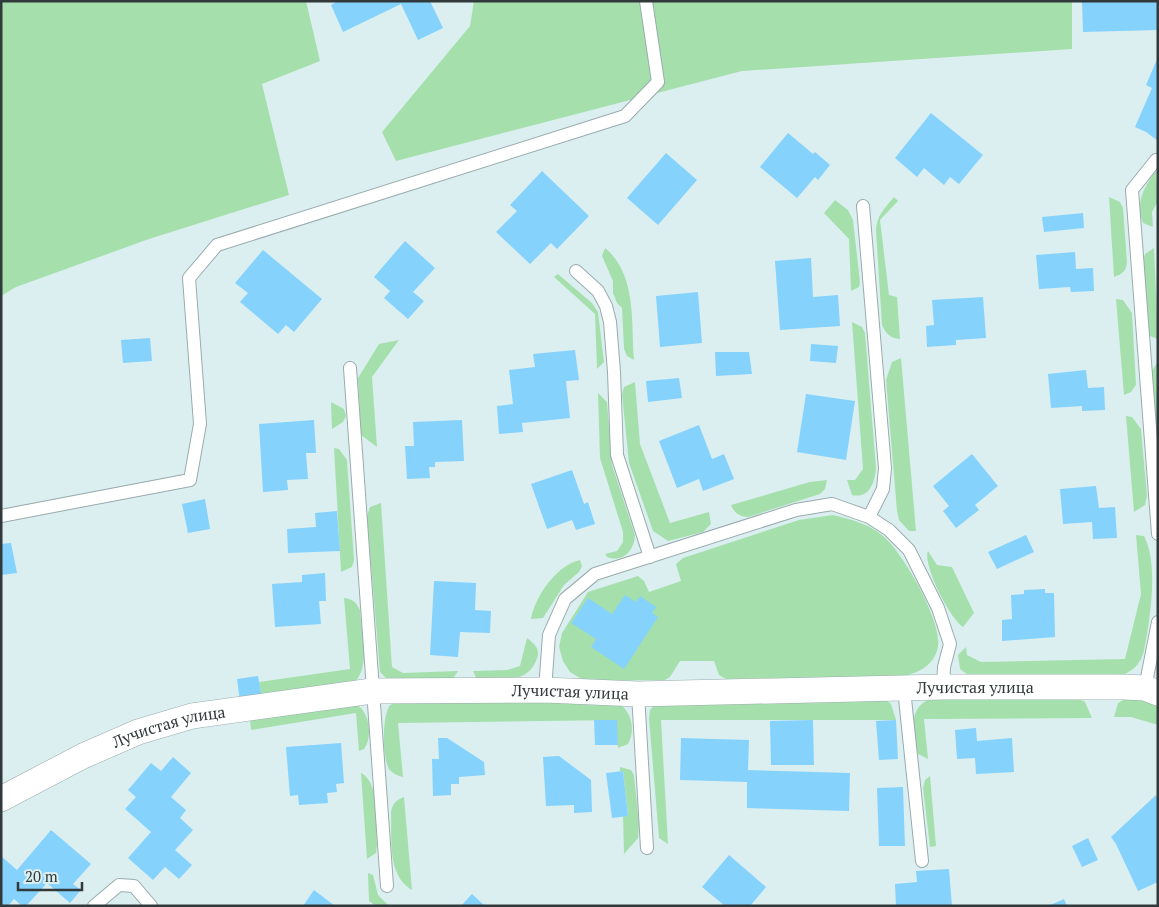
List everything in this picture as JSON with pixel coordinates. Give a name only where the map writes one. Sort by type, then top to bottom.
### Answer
[{"type":"street","name":"Лучистая улица","points":[[1,800],[84,756],[138,732],[192,716],[372,691],[545,690],[638,694],[943,687],[1151,691]]},
{"type":"lane","points":[[1,516],[190,480],[200,424],[189,278],[217,245],[625,116],[658,82],[646,1]]},
{"type":"lane","points":[[1156,160],[1132,190],[1158,534]]},
{"type":"lane","points":[[863,206],[885,468],[883,489],[869,517]]},
{"type":"lane","points":[[576,271],[598,291],[606,306],[613,362],[617,455],[650,557]]},
{"type":"lane","points":[[350,368],[387,886]]},
{"type":"lane","points":[[545,690],[549,635],[566,599],[595,574],[796,510],[832,504],[869,517],[888,530],[909,550],[938,608],[950,644],[944,667],[943,687]]},
{"type":"lane","points":[[1151,691],[1158,622]]},
{"type":"lane","points":[[904,689],[922,861]]},
{"type":"lane","points":[[638,694],[647,848]]},
{"type":"lane","points":[[94,906],[119,885],[134,886],[151,906]]},
{"type":"green space","points":[[1,1],[306,1],[320,61],[262,84],[289,195],[149,239],[16,287],[1,296]]},
{"type":"green space","points":[[474,1],[1072,1],[1072,49],[742,71],[396,161],[382,132],[470,26]]},
{"type":"green space","points":[[1156,171],[1158,201],[1152,212],[1153,227],[1143,223],[1140,202],[1148,183]]},
{"type":"green space","points":[[894,197],[898,201],[880,220],[889,295],[897,297],[900,339],[889,335],[882,325],[876,231],[879,217]]},
{"type":"green space","points":[[1109,197],[1120,202],[1123,208],[1127,262],[1123,272],[1114,277]]},
{"type":"green space","points":[[835,200],[848,210],[853,220],[860,282],[859,287],[851,291],[849,239],[824,213]]},
{"type":"green space","points":[[605,248],[623,271],[627,285],[632,315],[634,360],[627,356],[624,349],[622,308],[617,303],[613,293],[613,281],[602,256]]},
{"type":"green space","points":[[1154,248],[1158,339],[1150,336],[1148,329],[1143,261],[1145,254]]},
{"type":"green space","points":[[558,274],[592,303],[598,312],[604,362],[597,369],[595,314],[554,277]]},
{"type":"green space","points":[[1116,299],[1123,300],[1132,313],[1136,385],[1131,392],[1124,395]]},
{"type":"green space","points":[[852,322],[862,327],[865,333],[876,468],[870,489],[863,495],[858,496],[852,495],[847,480],[855,480],[863,469]]},
{"type":"green space","points":[[399,340],[372,377],[377,447],[361,435],[358,378],[379,344]]},
{"type":"green space","points":[[901,358],[916,531],[909,531],[899,520],[897,511],[886,380],[892,362]]},
{"type":"green space","points":[[1158,361],[1158,444],[1152,371]]},
{"type":"green space","points":[[635,382],[640,444],[670,523],[709,512],[711,524],[703,532],[668,541],[653,531],[629,463],[622,394],[624,387]]},
{"type":"green space","points":[[598,393],[607,402],[612,465],[635,535],[630,551],[623,557],[618,558],[607,557],[605,554],[617,551],[623,542],[623,532],[600,458]]},
{"type":"green space","points":[[331,402],[344,409],[346,416],[343,422],[332,429]]},
{"type":"green space","points":[[1126,416],[1132,417],[1141,429],[1147,496],[1145,505],[1134,512]]},
{"type":"green space","points":[[334,448],[339,449],[347,460],[354,560],[352,567],[341,572]]},
{"type":"green space","points":[[827,480],[825,489],[820,494],[748,517],[738,514],[731,505],[810,482]]},
{"type":"green space","points":[[381,503],[392,667],[403,673],[458,671],[452,680],[390,682],[380,672],[367,516],[370,507]]},
{"type":"green space","points":[[833,515],[853,520],[882,535],[900,555],[919,587],[934,620],[938,634],[938,646],[930,663],[915,673],[903,676],[726,679],[719,675],[714,661],[680,661],[670,677],[665,680],[590,681],[570,672],[563,661],[559,647],[562,633],[588,592],[638,576],[644,581],[649,592],[681,581],[676,564],[683,558],[799,520]]},
{"type":"green space","points":[[1136,535],[1144,536],[1149,548],[1152,592],[1144,651],[1139,663],[1131,671],[1123,675],[972,678],[960,669],[958,655],[966,647],[967,655],[981,662],[1125,659],[1141,594]]},
{"type":"green space","points":[[928,551],[937,565],[952,567],[974,613],[963,627],[951,614],[938,591],[929,567]]},
{"type":"green space","points":[[580,560],[582,566],[579,572],[564,585],[543,618],[531,619],[537,601],[548,583],[563,568]]},
{"type":"green space","points":[[344,598],[354,601],[360,610],[364,659],[359,676],[354,683],[262,698],[259,682],[350,669]]},
{"type":"green space","points":[[527,638],[535,645],[538,654],[536,661],[526,674],[503,680],[477,680],[473,671],[507,670],[520,666]]},
{"type":"green space","points":[[934,698],[1077,698],[1085,702],[1092,718],[924,719],[928,759],[918,754],[913,729],[916,713],[920,706]]},
{"type":"green space","points":[[1134,698],[1158,704],[1158,725],[1131,717],[1114,717],[1118,703],[1125,699]]},
{"type":"green space","points":[[885,699],[891,704],[896,720],[661,720],[668,844],[659,838],[649,719],[650,710],[656,703]]},
{"type":"green space","points":[[614,701],[620,704],[628,713],[632,725],[631,738],[628,744],[618,748],[616,720],[398,723],[403,777],[392,772],[387,763],[384,746],[385,718],[390,705],[398,702]]},
{"type":"green space","points":[[356,704],[361,708],[369,725],[367,744],[364,749],[359,751],[356,713],[251,730],[250,720]]},
{"type":"green space","points":[[620,767],[631,770],[634,775],[639,824],[638,838],[624,854],[623,816],[628,815],[623,771],[620,771]]},
{"type":"green space","points":[[361,773],[371,785],[377,816],[376,853],[367,859]]},
{"type":"green space","points":[[930,776],[936,846],[930,847],[923,788],[925,780]]},
{"type":"green space","points":[[404,797],[412,890],[398,876],[391,846],[392,807]]},
{"type":"green space","points":[[368,873],[373,875],[378,895],[389,906],[376,906],[369,901]]},
{"type":"building","points":[[338,1],[430,1],[443,28],[418,40],[401,4],[343,32],[331,5]]},
{"type":"building","points":[[1082,1],[1158,1],[1158,30],[1083,32]]},
{"type":"building","points":[[1158,57],[1158,141],[1135,127],[1152,88],[1146,85]]},
{"type":"building","points":[[931,113],[983,155],[959,184],[950,177],[944,185],[924,168],[917,177],[895,158]]},
{"type":"building","points":[[788,133],[813,154],[815,152],[830,165],[818,180],[815,177],[797,198],[760,167]]},
{"type":"building","points":[[666,153],[697,180],[658,225],[627,198]]},
{"type":"building","points":[[542,171],[589,216],[557,249],[551,243],[530,264],[496,232],[517,211],[510,205]]},
{"type":"building","points":[[1083,213],[1084,228],[1044,232],[1042,217]]},
{"type":"building","points":[[405,241],[435,268],[413,292],[424,301],[408,319],[384,298],[390,291],[374,277]]},
{"type":"building","points":[[263,250],[322,299],[294,332],[286,325],[278,334],[240,302],[248,293],[235,283]]},
{"type":"building","points":[[1075,252],[1076,269],[1093,268],[1094,291],[1071,292],[1070,287],[1039,289],[1036,255]]},
{"type":"building","points":[[811,258],[813,297],[838,295],[840,326],[780,330],[775,261]]},
{"type":"building","points":[[698,292],[702,343],[660,347],[656,296]]},
{"type":"building","points":[[983,297],[986,338],[956,340],[956,345],[927,347],[926,326],[934,325],[932,300]]},
{"type":"building","points":[[150,338],[152,361],[123,363],[121,340]]},
{"type":"building","points":[[811,344],[838,346],[836,363],[810,361]]},
{"type":"building","points":[[575,350],[579,380],[566,381],[570,418],[522,423],[523,432],[499,434],[497,406],[513,404],[509,370],[535,367],[533,354]]},
{"type":"building","points":[[715,352],[749,352],[752,374],[716,376]]},
{"type":"building","points":[[1086,370],[1088,388],[1104,387],[1105,410],[1082,411],[1082,406],[1051,408],[1048,374]]},
{"type":"building","points":[[679,378],[682,398],[648,402],[646,381]]},
{"type":"building","points":[[806,394],[855,401],[846,460],[797,452]]},
{"type":"building","points":[[314,420],[316,453],[306,453],[308,479],[287,480],[288,490],[263,492],[259,424]]},
{"type":"building","points":[[462,420],[464,461],[435,462],[435,467],[429,467],[430,478],[407,479],[405,446],[414,446],[413,422]]},
{"type":"building","points":[[699,425],[712,459],[724,454],[734,479],[703,491],[699,479],[677,488],[659,441]]},
{"type":"building","points":[[972,454],[998,486],[975,505],[979,510],[956,528],[943,511],[949,506],[933,486]]},
{"type":"building","points":[[572,470],[584,504],[588,502],[595,524],[576,530],[572,520],[547,529],[531,484]]},
{"type":"building","points":[[1096,486],[1099,508],[1115,507],[1117,538],[1093,539],[1092,522],[1063,524],[1060,489]]},
{"type":"building","points":[[205,499],[210,529],[188,533],[182,504]]},
{"type":"building","points":[[337,511],[340,551],[288,553],[287,529],[316,527],[315,513]]},
{"type":"building","points":[[1026,535],[1034,552],[997,569],[988,552]]},
{"type":"building","points":[[11,543],[17,573],[1,575],[1,544]]},
{"type":"building","points":[[325,573],[326,601],[319,601],[321,624],[275,627],[272,584],[302,582],[302,575]]},
{"type":"building","points":[[434,581],[476,583],[475,610],[491,611],[490,633],[460,632],[458,657],[430,655]]},
{"type":"building","points":[[1045,589],[1045,593],[1054,593],[1055,637],[1002,641],[1002,620],[1012,619],[1011,595],[1024,594],[1024,590]]},
{"type":"building","points":[[625,595],[636,602],[640,596],[656,607],[652,613],[658,617],[624,669],[591,647],[596,639],[571,623],[588,598],[612,614]]},
{"type":"building","points":[[258,676],[262,698],[240,701],[237,679]]},
{"type":"building","points":[[594,720],[617,720],[618,745],[595,745]]},
{"type":"building","points":[[813,720],[814,765],[771,765],[770,721]]},
{"type":"building","points":[[896,720],[898,759],[879,760],[876,721]]},
{"type":"building","points":[[976,728],[977,741],[1012,738],[1014,772],[976,774],[975,758],[957,759],[955,730]]},
{"type":"building","points":[[438,738],[447,738],[484,762],[485,775],[459,777],[459,784],[451,784],[451,795],[433,796],[432,759],[439,759]]},
{"type":"building","points":[[681,738],[749,740],[748,770],[850,773],[849,811],[747,808],[747,782],[680,780]]},
{"type":"building","points":[[341,743],[344,783],[336,784],[337,792],[327,793],[328,803],[299,805],[298,795],[290,796],[286,747]]},
{"type":"building","points":[[559,756],[591,780],[592,812],[574,813],[574,805],[546,806],[543,757]]},
{"type":"building","points":[[173,757],[191,773],[171,797],[186,810],[180,818],[193,830],[175,850],[192,865],[179,879],[165,867],[153,880],[128,858],[151,832],[125,809],[136,797],[128,790],[151,763],[161,771]]},
{"type":"building","points":[[623,771],[628,816],[612,818],[606,773]]},
{"type":"building","points":[[903,787],[905,846],[879,846],[877,788]]},
{"type":"building","points":[[1156,795],[1158,798],[1158,882],[1138,891],[1111,837]]},
{"type":"building","points":[[51,830],[91,864],[73,884],[81,890],[70,903],[47,883],[26,906],[22,906],[14,899],[8,906],[1,906],[1,856],[17,870]]},
{"type":"building","points":[[1088,838],[1098,860],[1082,867],[1072,846]]},
{"type":"building","points":[[729,855],[766,887],[750,906],[725,906],[702,887]]},
{"type":"building","points":[[949,869],[952,906],[896,906],[895,884],[917,882],[916,871]]},
{"type":"building","points":[[314,890],[335,906],[303,906]]},
{"type":"building","points":[[472,894],[485,906],[461,906]]},
{"type":"building","points":[[1064,899],[1067,906],[1048,906]]}]
